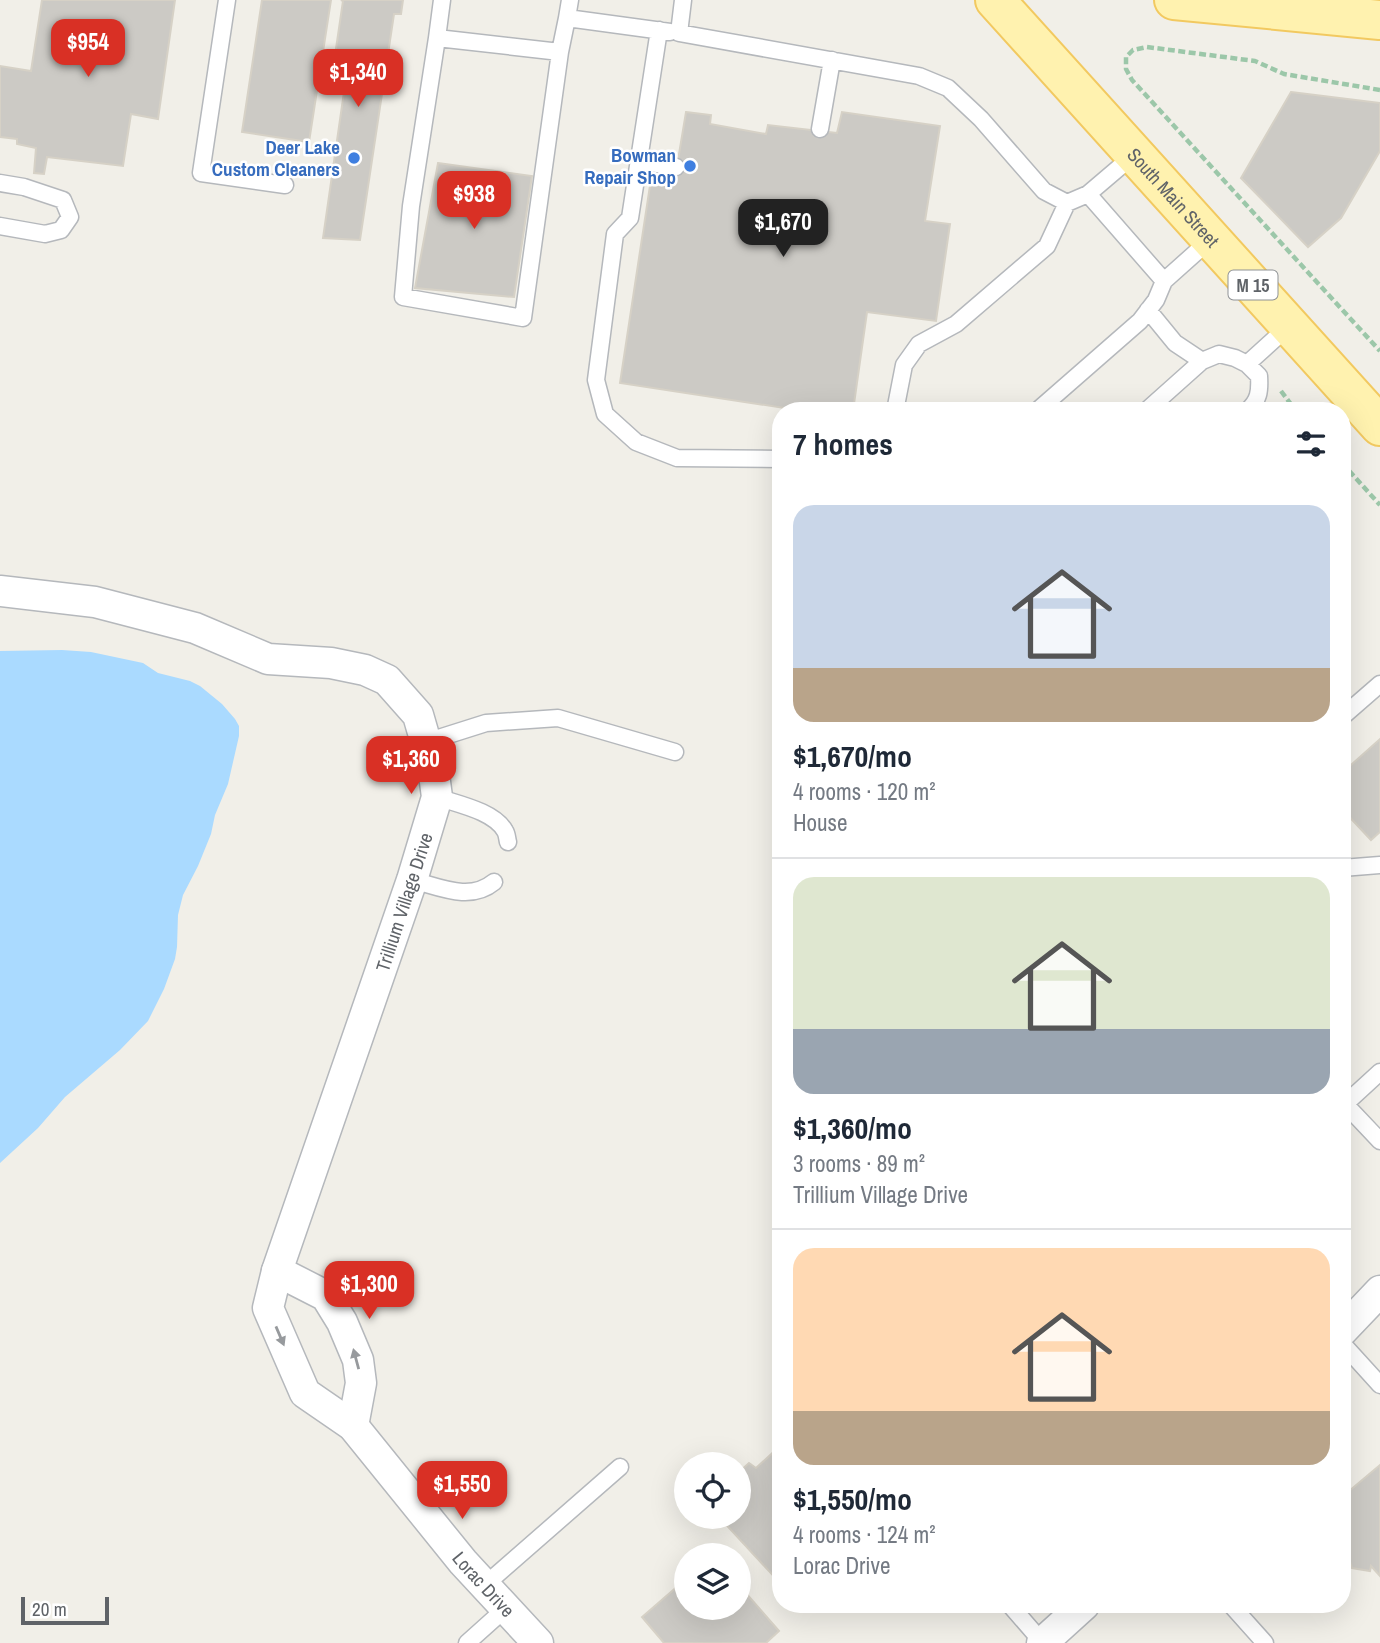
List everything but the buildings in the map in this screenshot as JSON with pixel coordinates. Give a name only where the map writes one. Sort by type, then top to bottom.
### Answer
[{"type":"main road","name":"South Main Street","points":[[995,0],[1290,326],[1377,413]]},
{"type":"main road","points":[[1174,0],[1380,20]]},
{"type":"street","name":"Trillium Village Drive","points":[[0,591],[108,605],[195,628],[268,659],[331,663],[365,670],[387,680],[418,715],[433,767],[437,797],[412,880],[277,1271],[268,1308],[305,1393],[353,1426]]},
{"type":"street","points":[[277,1271],[326,1296],[342,1322],[358,1360],[361,1383],[353,1426]]},
{"type":"street","points":[[1351,1322],[1380,1291]]},
{"type":"street","name":"Lorac Drive","points":[[353,1426],[463,1562],[538,1643]]},
{"type":"street","points":[[1043,1643],[1075,1613]]},
{"type":"lane","points":[[227,0],[201,173],[285,185]]},
{"type":"lane","points":[[442,0],[411,206],[403,297],[523,318],[560,52],[570,0]]},
{"type":"lane","points":[[679,33],[683,0]]},
{"type":"lane","points":[[567,18],[679,33],[919,76],[948,88],[981,119],[1044,191],[1066,202],[1088,194],[1135,154]]},
{"type":"lane","points":[[659,30],[630,218],[615,234],[596,380],[605,414],[636,442],[677,458],[772,459]]},
{"type":"lane","points":[[437,38],[560,52]]},
{"type":"lane","points":[[820,129],[832,60]]},
{"type":"lane","points":[[639,161],[676,167]]},
{"type":"lane","points":[[0,183],[24,187],[63,200],[70,218],[61,230],[45,234],[0,226]]},
{"type":"lane","points":[[1088,194],[1164,281]]},
{"type":"lane","points":[[897,402],[904,365],[919,344],[956,324],[1047,246],[1066,202]]},
{"type":"lane","points":[[1047,402],[1140,321],[1156,300],[1164,281],[1211,239]]},
{"type":"lane","points":[[1148,310],[1175,343],[1202,361]]},
{"type":"lane","points":[[1247,364],[1290,326]]},
{"type":"lane","points":[[1156,402],[1202,361],[1219,354],[1247,364],[1259,376],[1260,392],[1255,402]]},
{"type":"lane","points":[[1351,709],[1380,684]]},
{"type":"lane","points":[[426,742],[486,723],[558,718],[675,752]]},
{"type":"lane","points":[[437,797],[486,814],[505,831],[508,842]]},
{"type":"lane","points":[[1351,867],[1380,865]]},
{"type":"lane","points":[[412,880],[464,893],[485,889],[494,882]]},
{"type":"lane","points":[[1351,1099],[1380,1072]]},
{"type":"lane","points":[[1351,1108],[1374,1123],[1380,1141]]},
{"type":"lane","points":[[1351,1353],[1380,1385]]},
{"type":"lane","points":[[485,1585],[620,1467]]},
{"type":"lane","points":[[467,1643],[506,1608]]},
{"type":"lane","points":[[1017,1613],[1043,1643]]},
{"type":"lane","points":[[1238,1613],[1265,1643]]},
{"type":"path","points":[[1380,90],[1284,74],[1255,61],[1242,59],[1147,47],[1133,50],[1126,57],[1126,69],[1132,80],[1380,351]]},
{"type":"path","points":[[1351,473],[1380,505]]},
{"type":"water","points":[[0,651],[91,652],[143,663],[158,673],[190,681],[222,704],[239,726],[239,736],[228,784],[215,815],[211,834],[183,895],[178,915],[175,959],[148,1021],[120,1050],[65,1097],[38,1128],[0,1163]]},
{"type":"place","name":"Deer Lake Custom Cleaners","points":[[354,158]]},
{"type":"place","name":"Bowman Repair Shop","points":[[690,166]]}]
